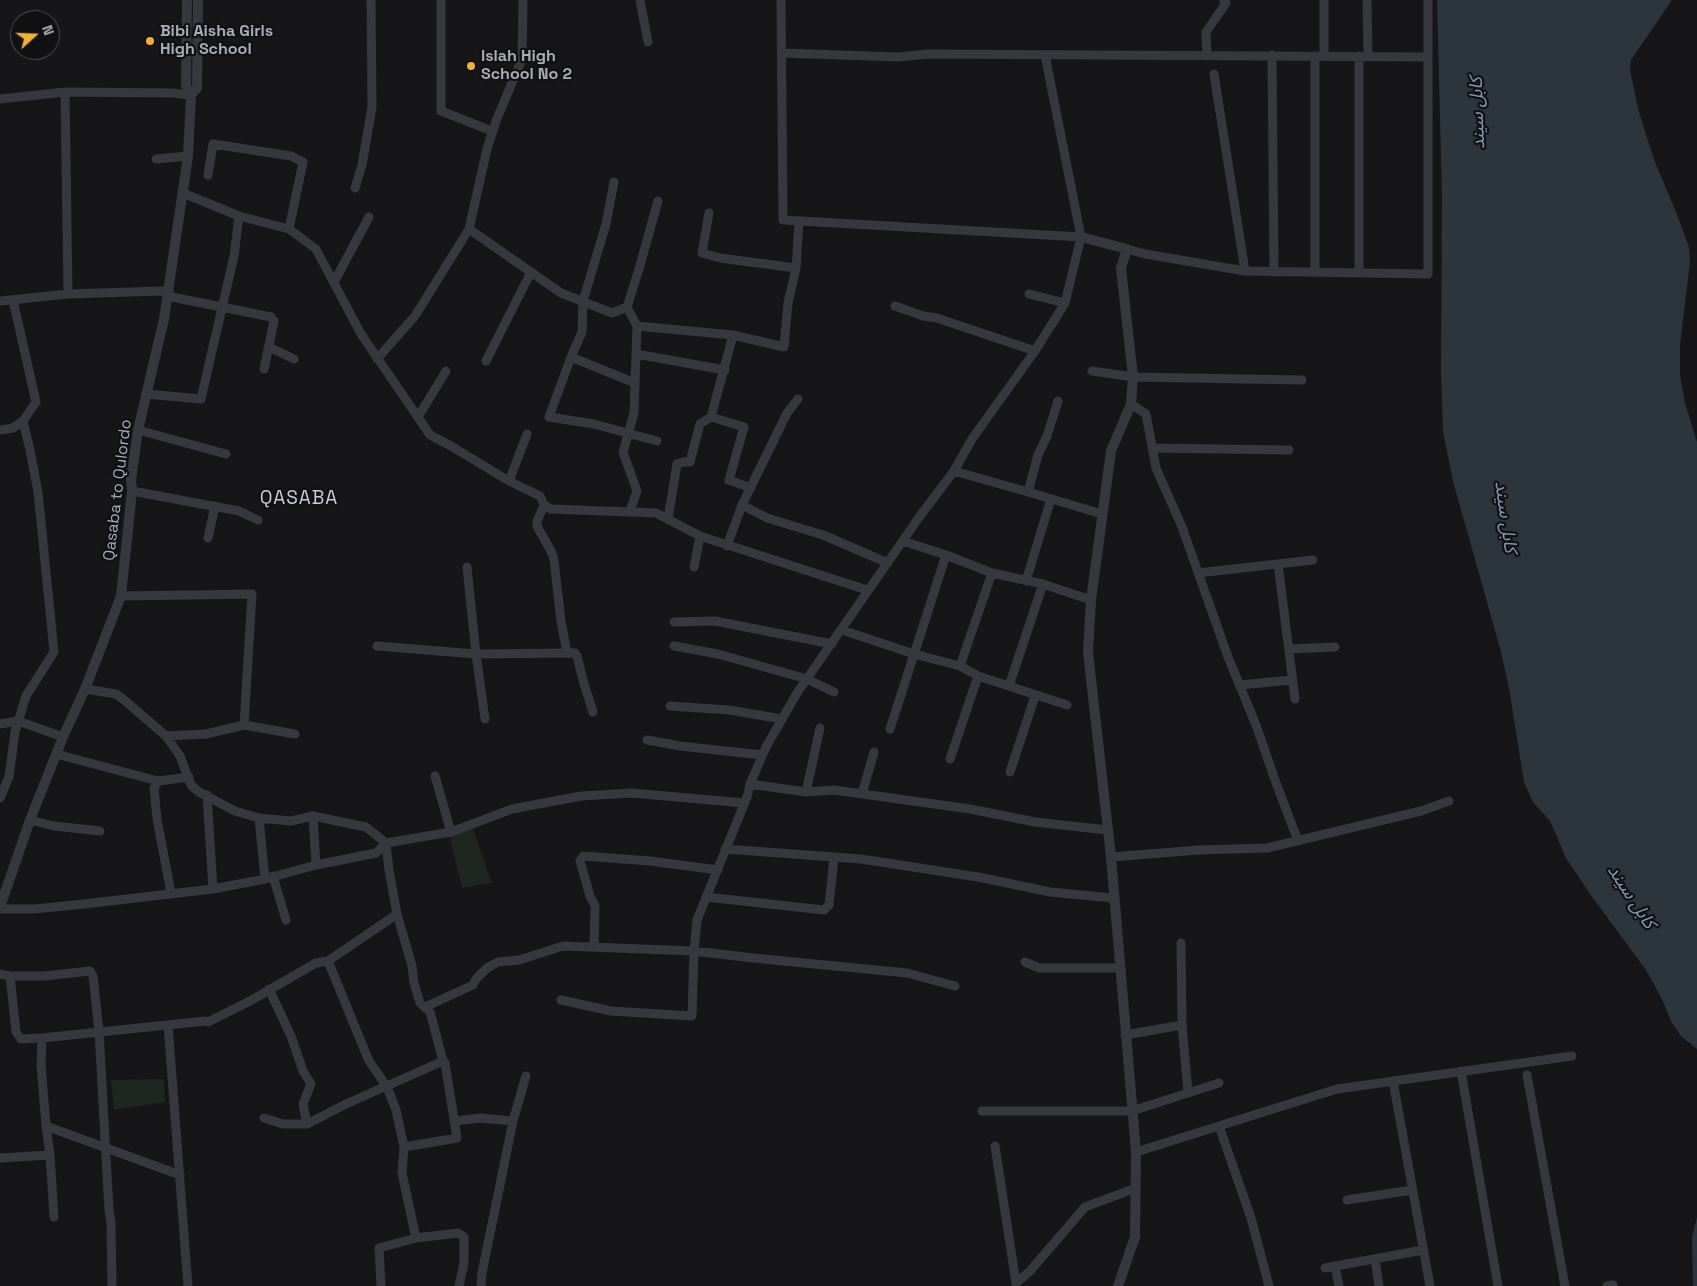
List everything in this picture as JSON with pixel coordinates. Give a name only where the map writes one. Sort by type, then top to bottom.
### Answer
[{"type":"street","points":[[187,0],[186,86],[190,95]]},
{"type":"street","name":"Qasaba to Qulordo","points":[[0,908],[30,820],[63,737],[85,690],[121,596],[132,491],[131,480],[138,430],[164,319],[188,156],[190,95],[197,88],[198,0]]},
{"type":"street","points":[[355,188],[362,165],[372,107],[371,0]]},
{"type":"street","points":[[441,0],[442,111],[492,131]]},
{"type":"street","points":[[378,359],[415,316],[469,229],[492,131],[522,59],[523,0]]},
{"type":"street","points":[[640,0],[648,42]]},
{"type":"street","points":[[781,0],[784,220],[1080,237],[1144,254],[1245,271],[1428,274],[1428,0]]},
{"type":"street","points":[[1207,56],[1206,32],[1226,4],[1224,0]]},
{"type":"street","points":[[1315,273],[1319,56],[1324,0]]},
{"type":"street","points":[[1359,273],[1367,0]]},
{"type":"street","points":[[782,53],[898,57],[928,54],[1428,57]]},
{"type":"street","points":[[561,1000],[611,1011],[692,1016],[697,920],[766,746],[797,694],[842,630],[867,590],[954,471],[972,439],[1035,351],[1065,303],[1080,237],[1045,55]]},
{"type":"street","points":[[1272,55],[1274,272]]},
{"type":"street","points":[[1214,74],[1245,271]]},
{"type":"street","points":[[0,99],[65,92],[172,93],[190,95]]},
{"type":"street","points":[[65,92],[68,294]]},
{"type":"street","points":[[208,175],[213,144],[291,156],[303,162],[290,229]]},
{"type":"street","points":[[156,160],[188,156]]},
{"type":"street","points":[[614,182],[606,224],[583,300],[582,332],[571,357],[550,418],[594,424],[658,441]]},
{"type":"street","points":[[183,193],[239,216],[290,229],[316,249],[362,334],[430,436],[451,446],[509,481],[540,496],[544,505],[551,509],[656,512],[700,536],[867,590]]},
{"type":"street","points":[[630,511],[637,491],[623,452],[634,413],[637,326],[627,307],[640,269],[658,201]]},
{"type":"street","points":[[709,213],[702,253],[720,258],[796,268]]},
{"type":"street","points":[[146,394],[201,400],[234,256],[239,216]]},
{"type":"street","points":[[334,282],[369,217]]},
{"type":"street","points":[[637,326],[732,335],[784,347],[788,303],[796,268],[799,221]]},
{"type":"street","points":[[469,229],[561,293],[583,300],[612,313],[627,307]]},
{"type":"street","points":[[1118,1286],[1135,1237],[1136,1152],[1111,857],[1088,652],[1091,600],[1111,451],[1131,404],[1133,377],[1121,268],[1127,249]]},
{"type":"street","points":[[486,361],[531,272]]},
{"type":"street","points":[[0,301],[68,294],[168,292],[172,297],[273,318],[264,368]]},
{"type":"street","points":[[1029,294],[1065,303]]},
{"type":"street","points":[[0,430],[13,428],[23,421],[36,402],[13,300]]},
{"type":"street","points":[[896,306],[1035,351]]},
{"type":"street","points":[[668,519],[677,464],[690,462],[700,424],[711,417],[725,370],[732,335]]},
{"type":"street","points":[[269,347],[294,360]]},
{"type":"street","points":[[636,354],[725,370]]},
{"type":"street","points":[[571,357],[635,384]]},
{"type":"street","points":[[418,417],[446,371]]},
{"type":"street","points":[[1092,371],[1133,377],[1302,380]]},
{"type":"street","points":[[728,546],[742,505],[787,413],[798,399]]},
{"type":"street","points":[[1028,492],[1038,454],[1047,436],[1058,401]]},
{"type":"street","points":[[1131,404],[1146,414],[1156,468],[1182,527],[1228,657],[1256,725],[1298,841]]},
{"type":"street","points":[[711,417],[744,426],[729,480],[751,488]]},
{"type":"street","points":[[0,798],[9,777],[14,732],[26,696],[54,652],[38,492],[23,421]]},
{"type":"street","points":[[138,430],[226,454]]},
{"type":"street","points":[[509,481],[527,434]]},
{"type":"street","points":[[1152,448],[1289,450]]},
{"type":"street","points":[[954,471],[1102,514]]},
{"type":"street","points":[[132,491],[239,511],[258,520]]},
{"type":"street","points":[[1026,581],[1051,499]]},
{"type":"street","points":[[544,505],[537,521],[537,526],[554,560],[561,621],[567,653]]},
{"type":"street","points":[[742,505],[768,518],[823,535],[888,563]]},
{"type":"street","points":[[208,538],[215,506]]},
{"type":"street","points":[[694,567],[700,536]]},
{"type":"street","points":[[903,541],[992,573],[1043,584],[1091,600]]},
{"type":"street","points":[[890,730],[946,555]]},
{"type":"street","points":[[1198,573],[1312,560]]},
{"type":"street","points":[[1278,564],[1295,699]]},
{"type":"street","points":[[467,567],[485,719]]},
{"type":"street","points":[[960,666],[992,573]]},
{"type":"street","points":[[1009,686],[1043,584]]},
{"type":"street","points":[[121,596],[252,594],[244,726]]},
{"type":"street","points":[[674,622],[715,620],[832,644]]},
{"type":"street","points":[[842,630],[914,654],[960,666],[978,676],[1067,705]]},
{"type":"street","points":[[377,646],[476,654],[576,654],[593,712]]},
{"type":"street","points":[[674,646],[718,654],[808,679],[834,692]]},
{"type":"street","points":[[1288,649],[1335,647]]},
{"type":"street","points":[[950,759],[978,676]]},
{"type":"street","points":[[1240,685],[1292,680]]},
{"type":"street","points":[[85,690],[116,694],[166,736],[180,756],[191,785],[235,811],[259,818],[291,821],[313,816],[366,826],[386,843],[397,914],[420,1003],[430,1012],[442,1061],[445,1063],[457,1138],[404,1148]]},
{"type":"street","points":[[1010,772],[1036,696]]},
{"type":"street","points":[[670,706],[729,710],[782,719]]},
{"type":"street","points":[[0,724],[18,721],[63,737]]},
{"type":"street","points":[[166,736],[206,734],[244,726],[295,734]]},
{"type":"street","points":[[806,792],[820,728]]},
{"type":"street","points":[[647,740],[680,746],[762,755]]},
{"type":"street","points":[[862,794],[874,752]]},
{"type":"street","points":[[56,754],[158,780],[189,777]]},
{"type":"street","points":[[435,776],[451,832]]},
{"type":"street","points":[[158,780],[154,788],[157,819],[171,893]]},
{"type":"street","points":[[750,784],[806,792],[834,790],[970,809],[1035,822],[1107,830]]},
{"type":"street","points":[[0,908],[34,909],[74,905],[213,888],[269,878],[316,865],[376,853],[386,843],[451,832],[512,809],[581,796],[632,793],[744,803]]},
{"type":"street","points":[[207,795],[213,888]]},
{"type":"street","points":[[1111,857],[1199,850],[1267,848],[1421,811],[1449,801]]},
{"type":"street","points":[[313,816],[316,865]]},
{"type":"street","points":[[259,818],[269,878],[286,920]]},
{"type":"street","points":[[30,820],[54,826],[100,832]]},
{"type":"street","points":[[725,849],[861,860],[978,877],[1050,892],[1113,898]]},
{"type":"street","points":[[594,948],[595,906],[590,896],[580,861],[583,856],[650,861],[718,870]]},
{"type":"street","points":[[706,897],[824,910],[829,904],[834,858]]},
{"type":"street","points":[[10,976],[16,1032],[21,1039],[208,1022],[250,1001],[316,963],[328,961],[397,914]]},
{"type":"street","points":[[1181,943],[1182,1025],[1188,1092]]},
{"type":"street","points":[[426,1007],[473,985],[487,968],[498,962],[519,960],[563,946],[694,951],[906,973],[955,986]]},
{"type":"street","points":[[328,961],[368,1061],[386,1086],[396,1110],[404,1148],[402,1173],[416,1238]]},
{"type":"street","points":[[1025,962],[1039,968],[1119,968]]},
{"type":"street","points":[[0,974],[10,976],[44,976],[90,972],[93,976],[99,1031],[108,1210],[111,1222],[112,1286]]},
{"type":"street","points":[[269,989],[291,1036],[303,1071],[311,1084],[303,1104],[307,1124]]},
{"type":"street","points":[[168,1025],[188,1286]]},
{"type":"street","points":[[1125,1035],[1182,1025]]},
{"type":"street","points":[[42,1038],[41,1065],[54,1217]]},
{"type":"street","points":[[1136,1152],[1338,1089],[1572,1056]]},
{"type":"street","points":[[264,1118],[283,1124],[307,1124],[346,1104],[442,1061]]},
{"type":"street","points":[[1461,1071],[1498,1286]]},
{"type":"street","points":[[1527,1075],[1565,1286]]},
{"type":"street","points":[[481,1286],[513,1120],[526,1076]]},
{"type":"street","points":[[1393,1081],[1430,1286]]},
{"type":"street","points":[[982,1111],[1132,1111],[1219,1083]]},
{"type":"street","points":[[455,1121],[480,1118],[513,1120]]},
{"type":"street","points":[[46,1126],[180,1175]]},
{"type":"street","points":[[1219,1126],[1251,1218],[1269,1286]]},
{"type":"street","points":[[996,1146],[1016,1282],[1030,1271],[1085,1207],[1136,1188]]},
{"type":"street","points":[[0,1158],[50,1155]]},
{"type":"street","points":[[1347,1200],[1412,1190]]},
{"type":"street","points":[[381,1286],[379,1248],[416,1238],[458,1233],[464,1237],[464,1263],[459,1286]]},
{"type":"street","points":[[1325,1268],[1423,1250]]},
{"type":"street","points":[[1374,1259],[1379,1286]]},
{"type":"street","points":[[1335,1266],[1339,1286]]},
{"type":"shaded area","points":[[472,827],[492,883],[462,888],[449,835]]},
{"type":"shaded area","points":[[164,1079],[165,1102],[114,1110],[111,1080]]},
{"type":"water","name":"کابل سيند","points":[[1437,0],[1672,0],[1631,60],[1630,70],[1638,108],[1655,162],[1689,247],[1690,262],[1680,345],[1680,376],[1685,403],[1697,442],[1697,1049],[1681,1036],[1672,1023],[1661,997],[1646,970],[1566,858],[1550,821],[1533,802],[1524,782],[1509,688],[1501,652],[1453,481],[1443,432],[1441,371],[1442,196]]},
{"type":"water","points":[[1697,1217],[1697,1286],[1693,1286],[1692,1237]]},
{"type":"place","name":"Bibi Aisha Girls High School","points":[[150,41]]},
{"type":"place","name":"Islah High School No 2","points":[[471,66]]},
{"type":"district","name":"QASABA","points":[[299,499]]}]
